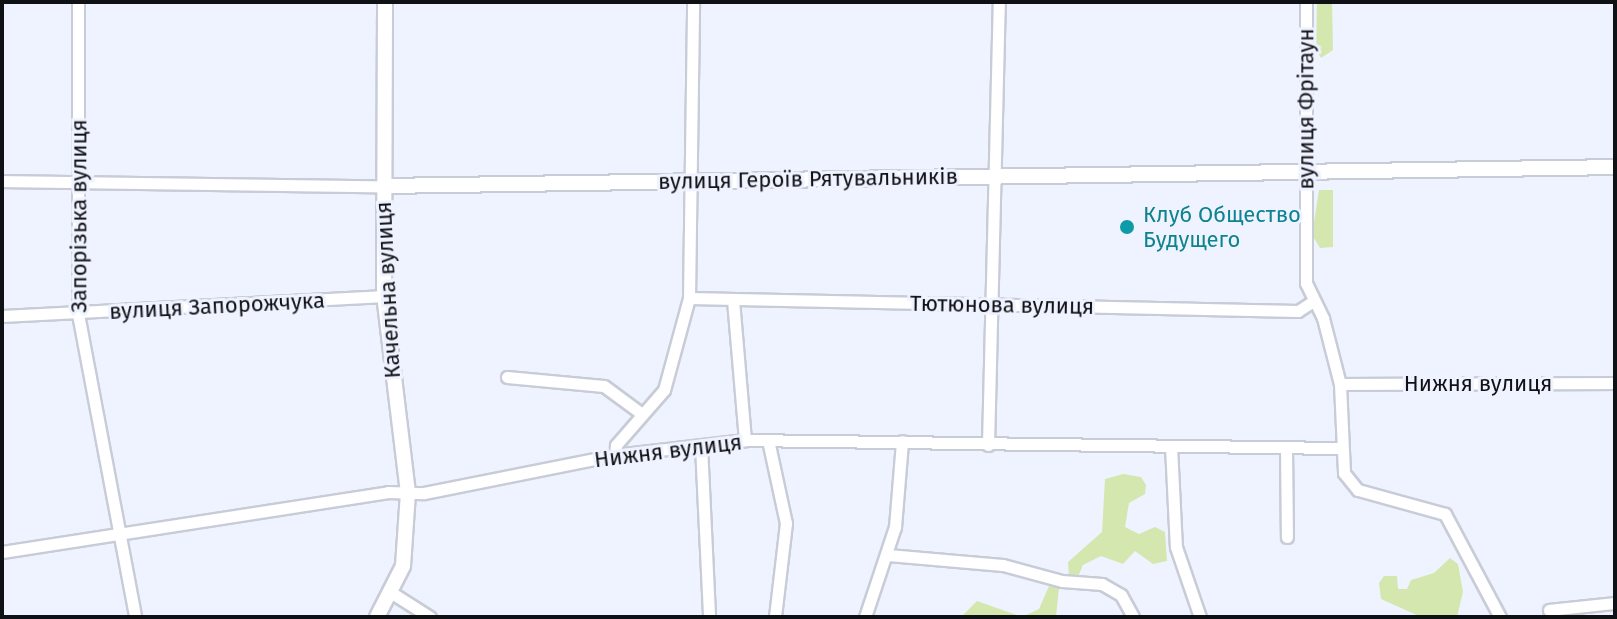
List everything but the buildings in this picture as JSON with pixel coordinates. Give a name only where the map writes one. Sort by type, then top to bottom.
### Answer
[{"type":"street","name":"Запорізька вулиця","points":[[78,2],[78,314],[135,617]]},
{"type":"street","name":"Качельна вулиця","points":[[377,617],[392,593],[407,548],[408,493],[384,296],[385,2]]},
{"type":"street","points":[[615,455],[616,445],[668,380],[689,298],[688,180],[693,2]]},
{"type":"street","points":[[988,445],[998,176],[999,2]]},
{"type":"street","name":"вулиця Фрітаун","points":[[1306,2],[1306,283],[1312,302],[1323,318],[1340,384],[1344,473],[1358,490],[1445,514],[1500,617]]},
{"type":"street","name":"вулиця Героїв Рятувальників","points":[[2,181],[78,179],[383,186],[1615,167]]},
{"type":"street","name":"вулиця Запорожчука","points":[[2,316],[384,296]]},
{"type":"street","name":"Тютюнова вулиця","points":[[689,298],[1298,311],[1312,302]]},
{"type":"street","points":[[733,300],[745,440]]},
{"type":"street","name":"Нижня вулиця","points":[[507,377],[604,386],[642,414]]},
{"type":"street","name":"Нижня вулиця","points":[[1340,384],[1615,383]]},
{"type":"street","name":"Нижня вулиця","points":[[2,552],[388,492],[408,493],[615,455],[745,440],[1341,448]]},
{"type":"street","points":[[768,440],[786,523],[775,617]]},
{"type":"street","points":[[865,617],[888,555],[902,441]]},
{"type":"street","points":[[701,445],[709,617]]},
{"type":"street","points":[[1171,446],[1176,547],[1200,617]]},
{"type":"street","points":[[1286,447],[1287,537]]},
{"type":"street","points":[[888,555],[1003,565],[1062,581],[1102,584],[1121,595],[1133,617]]},
{"type":"street","points":[[392,593],[430,617]]},
{"type":"street","points":[[1549,610],[1615,603]]},
{"type":"green space","points":[[1317,2],[1332,2],[1333,50],[1321,58],[1316,49]]},
{"type":"green space","points":[[1319,190],[1333,190],[1333,247],[1320,248],[1312,235]]},
{"type":"green space","points":[[1123,474],[1141,477],[1146,485],[1145,494],[1129,503],[1125,527],[1139,534],[1155,527],[1165,532],[1167,561],[1153,564],[1135,551],[1123,564],[1101,556],[1083,565],[1077,579],[1069,579],[1068,562],[1102,532],[1105,479]]},
{"type":"green space","points":[[1450,558],[1458,564],[1463,592],[1457,617],[1421,617],[1381,599],[1379,583],[1384,576],[1397,576],[1398,589],[1407,589],[1411,580],[1434,573]]},
{"type":"green space","points":[[1049,586],[1059,588],[1056,617],[1022,617],[1039,609]]},
{"type":"green space","points":[[977,601],[1022,617],[961,617]]},
{"type":"place","name":"Клуб Общество Будущего","points":[[1127,227]]}]
